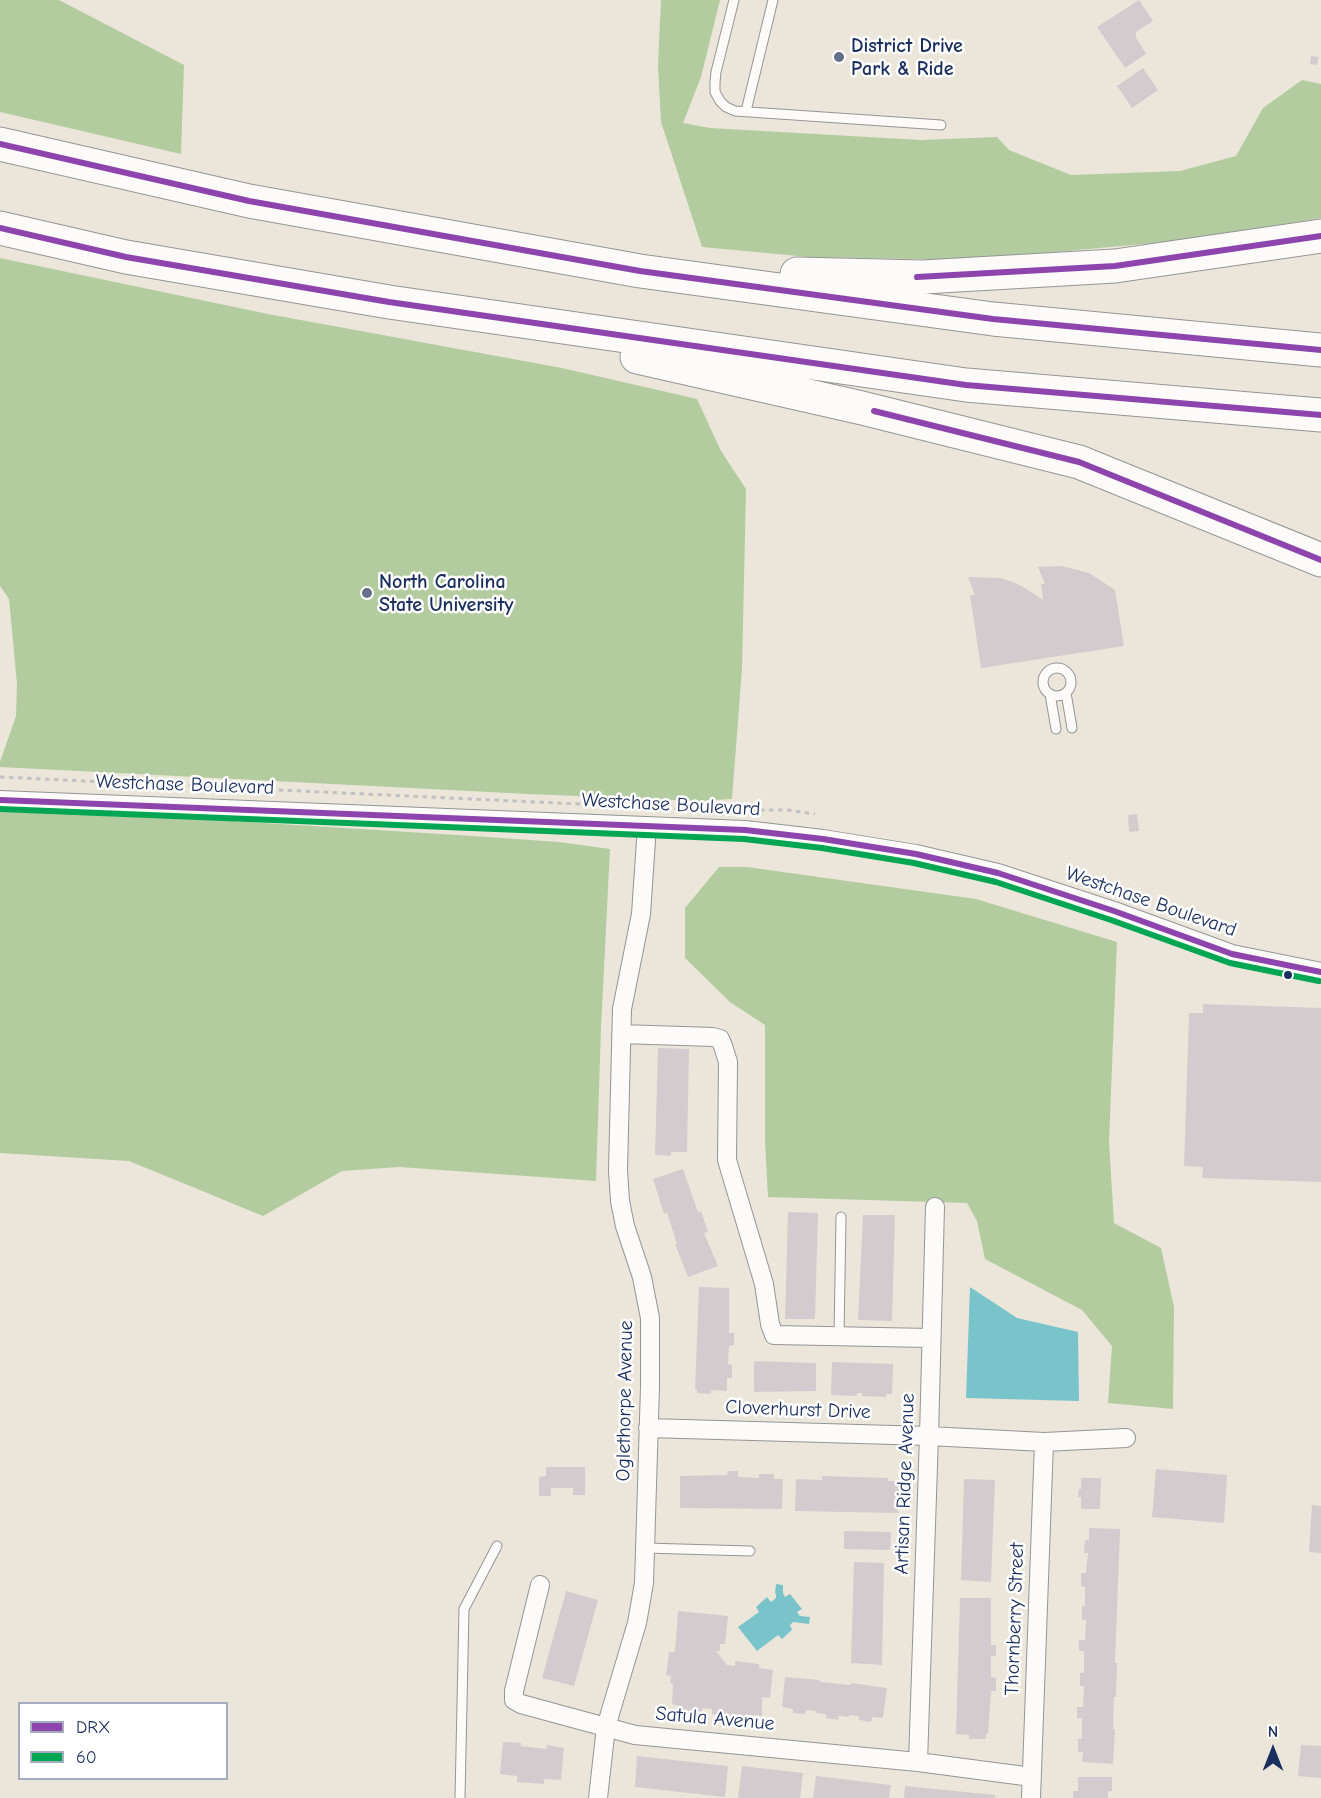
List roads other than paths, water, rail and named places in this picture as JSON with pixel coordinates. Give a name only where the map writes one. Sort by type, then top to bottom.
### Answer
[{"type":"highway","points":[[0,144],[249,201],[640,271],[993,319],[1321,350]]},
{"type":"highway","points":[[0,228],[126,257],[389,302],[966,385],[1321,415]]},
{"type":"highway","points":[[640,271],[923,277],[1115,266],[1321,236]]},
{"type":"highway","points":[[389,302],[850,405],[1079,462],[1321,560]]},
{"type":"street","name":"Westchase Boulevard","points":[[0,800],[745,830],[823,839],[916,854],[998,873],[1114,911],[1232,954],[1321,972]]},
{"type":"street","name":"Oglethorpe Avenue","points":[[598,1798],[606,1727],[638,1623],[644,1583],[650,1318],[642,1277],[626,1233],[618,1170],[622,1010],[641,914],[646,826]]},
{"type":"street","points":[[621,1034],[720,1039],[728,1062],[727,1160],[764,1284],[771,1330],[774,1335],[931,1338]]},
{"type":"street","name":"Artisan Ridge Avenue","points":[[918,1762],[935,1207]]},
{"type":"street","name":"Cloverhurst Drive","points":[[648,1428],[929,1436],[1044,1442],[1126,1438]]},
{"type":"street","name":"Thornberry Street","points":[[1031,1798],[1044,1442]]},
{"type":"street","name":"Satula Avenue","points":[[540,1585],[515,1684],[514,1700],[521,1704],[635,1735],[918,1762],[1032,1777]]},
{"type":"lane","points":[[734,0],[716,72],[716,92],[726,107],[735,111],[941,125]]},
{"type":"lane","points":[[746,111],[772,0]]},
{"type":"lane","points":[[1050,694],[1059,696],[1070,688],[1071,679],[1066,671],[1058,668],[1049,671],[1044,678],[1044,687],[1050,694],[1056,729]]},
{"type":"lane","points":[[1066,693],[1072,728]]},
{"type":"lane","points":[[839,1336],[841,1217]]},
{"type":"lane","points":[[460,1798],[464,1609],[497,1546]]},
{"type":"lane","points":[[645,1548],[750,1551]]},
{"type":"water","points":[[970,1287],[1017,1318],[1078,1332],[1079,1401],[966,1398]]},
{"type":"water","points":[[776,1584],[783,1585],[785,1597],[790,1594],[802,1609],[797,1612],[800,1616],[810,1617],[809,1624],[793,1622],[790,1625],[792,1630],[782,1639],[778,1635],[757,1651],[738,1627],[759,1612],[756,1607],[767,1597],[771,1602],[776,1598]]},
{"type":"place","name":"District Drive Park & Ride","points":[[839,57]]},
{"type":"place","name":"North Carolina State University","points":[[367,593]]}]
